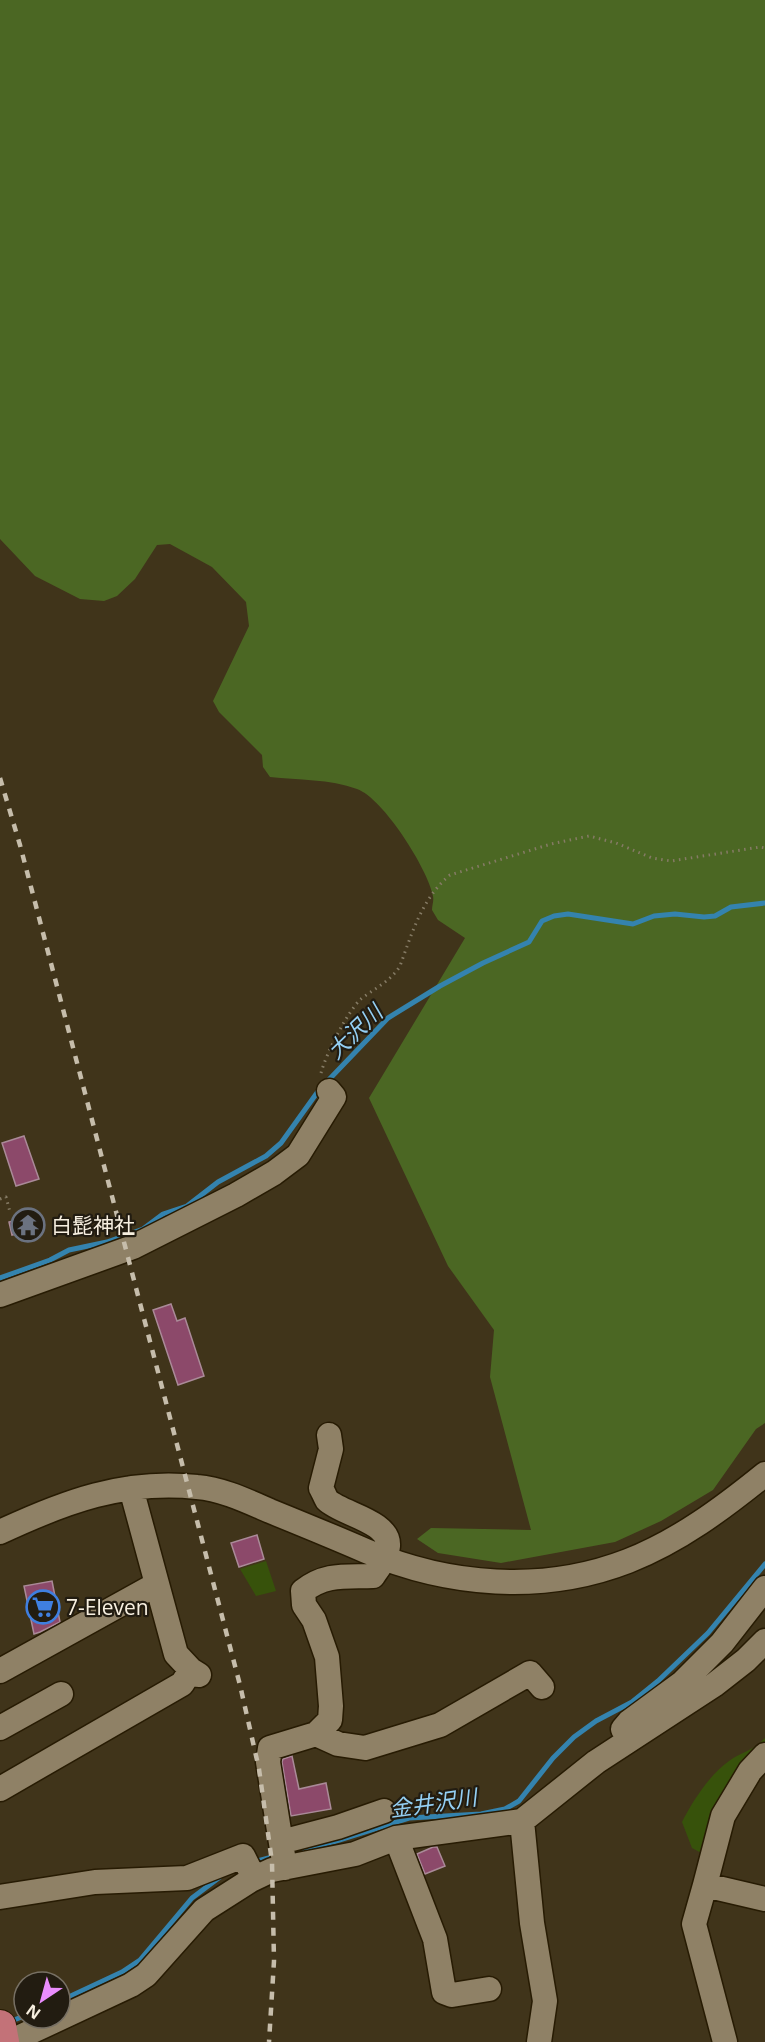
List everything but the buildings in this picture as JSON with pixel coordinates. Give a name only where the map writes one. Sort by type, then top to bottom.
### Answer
[{"type":"street","points":[[1,1293],[133,1247],[236,1196],[274,1173],[298,1155],[334,1097],[326,1083]]},
{"type":"street","points":[[283,1855],[268,1762],[270,1748],[316,1734],[330,1720],[327,1657],[314,1620],[304,1605],[303,1591],[316,1580],[373,1576],[389,1545],[385,1534],[368,1521],[328,1500],[321,1488],[332,1449],[329,1435]]},
{"type":"street","points":[[0,1532],[50,1509],[90,1496],[131,1488],[166,1485],[200,1487],[234,1496],[384,1558],[435,1574],[480,1580],[524,1582],[585,1573],[627,1562],[669,1541],[718,1512],[765,1474]]},
{"type":"street","points":[[0,1790],[182,1684],[195,1672],[176,1654],[131,1488]]},
{"type":"street","points":[[0,1671],[157,1584]]},
{"type":"street","points":[[596,1762],[629,1722],[682,1683],[722,1643],[765,1588]]},
{"type":"street","points":[[283,1855],[356,1854],[396,1838],[522,1821],[596,1762],[714,1685],[746,1660],[765,1641]]},
{"type":"street","points":[[316,1734],[338,1744],[365,1748],[440,1725],[530,1673],[542,1687]]},
{"type":"street","points":[[0,1728],[61,1694]]},
{"type":"street","points":[[725,2042],[694,1924],[723,1816],[750,1771],[765,1755]]},
{"type":"street","points":[[0,1897],[95,1882],[187,1878],[272,1870],[283,1855],[338,1827],[384,1811]]},
{"type":"street","points":[[522,1821],[532,1923],[545,2001],[539,2042]]},
{"type":"street","points":[[396,1838],[435,1939],[444,1992],[452,1995],[489,1989]]},
{"type":"street","points":[[3,2036],[48,2034],[146,1976],[204,1911],[250,1871]]},
{"type":"street","points":[[705,1885],[765,1899]]},
{"type":"path","points":[[326,1083],[321,1071],[354,1006],[395,975],[424,905],[450,874],[551,844],[589,836],[616,843],[652,858],[671,861],[765,848]]},
{"type":"path","points":[[0,1199],[6,1197],[10,1212]]},
{"type":"green space","points":[[0,0],[765,0],[765,1423],[756,1429],[713,1490],[661,1521],[615,1542],[501,1563],[438,1553],[417,1539],[431,1528],[531,1530],[490,1377],[494,1330],[448,1266],[369,1098],[465,938],[438,920],[432,910],[433,898],[429,884],[414,853],[379,806],[368,795],[357,789],[325,782],[270,777],[263,767],[262,755],[219,712],[213,701],[249,626],[246,602],[212,567],[170,544],[157,545],[135,579],[117,596],[104,601],[80,599],[35,576],[0,539]]},
{"type":"green space","points":[[266,1561],[276,1591],[256,1596],[240,1569]]},
{"type":"green space","points":[[765,1738],[765,1745],[705,1855],[692,1848],[682,1822],[696,1797],[722,1767]]},
{"type":"waterway","name":"大沢川","points":[[0,1278],[50,1260],[69,1250],[107,1242],[143,1229],[163,1214],[187,1206],[218,1182],[266,1156],[281,1143],[319,1090],[388,1018],[440,986],[529,942],[542,921],[568,914],[633,924],[654,916],[675,914],[715,916],[731,907],[765,903]]},
{"type":"waterway","name":"金井沢川","points":[[291,1852],[336,1841],[409,1818],[481,1814],[505,1809],[519,1801],[553,1758],[574,1737],[596,1721],[632,1702],[658,1681],[708,1633],[765,1564]]},
{"type":"waterway","name":"金井沢川","points":[[253,1862],[276,1856]]},
{"type":"waterway","name":"金井沢川","points":[[72,1995],[122,1972],[140,1960],[192,1898],[220,1877]]},
{"type":"railway","points":[[0,778],[20,845],[240,1685],[259,1769],[272,1862],[274,1961],[269,2042]]},
{"type":"place","name":"白髭神社","points":[[28,1225]]},
{"type":"place","name":"7-Eleven","points":[[43,1607]]}]
